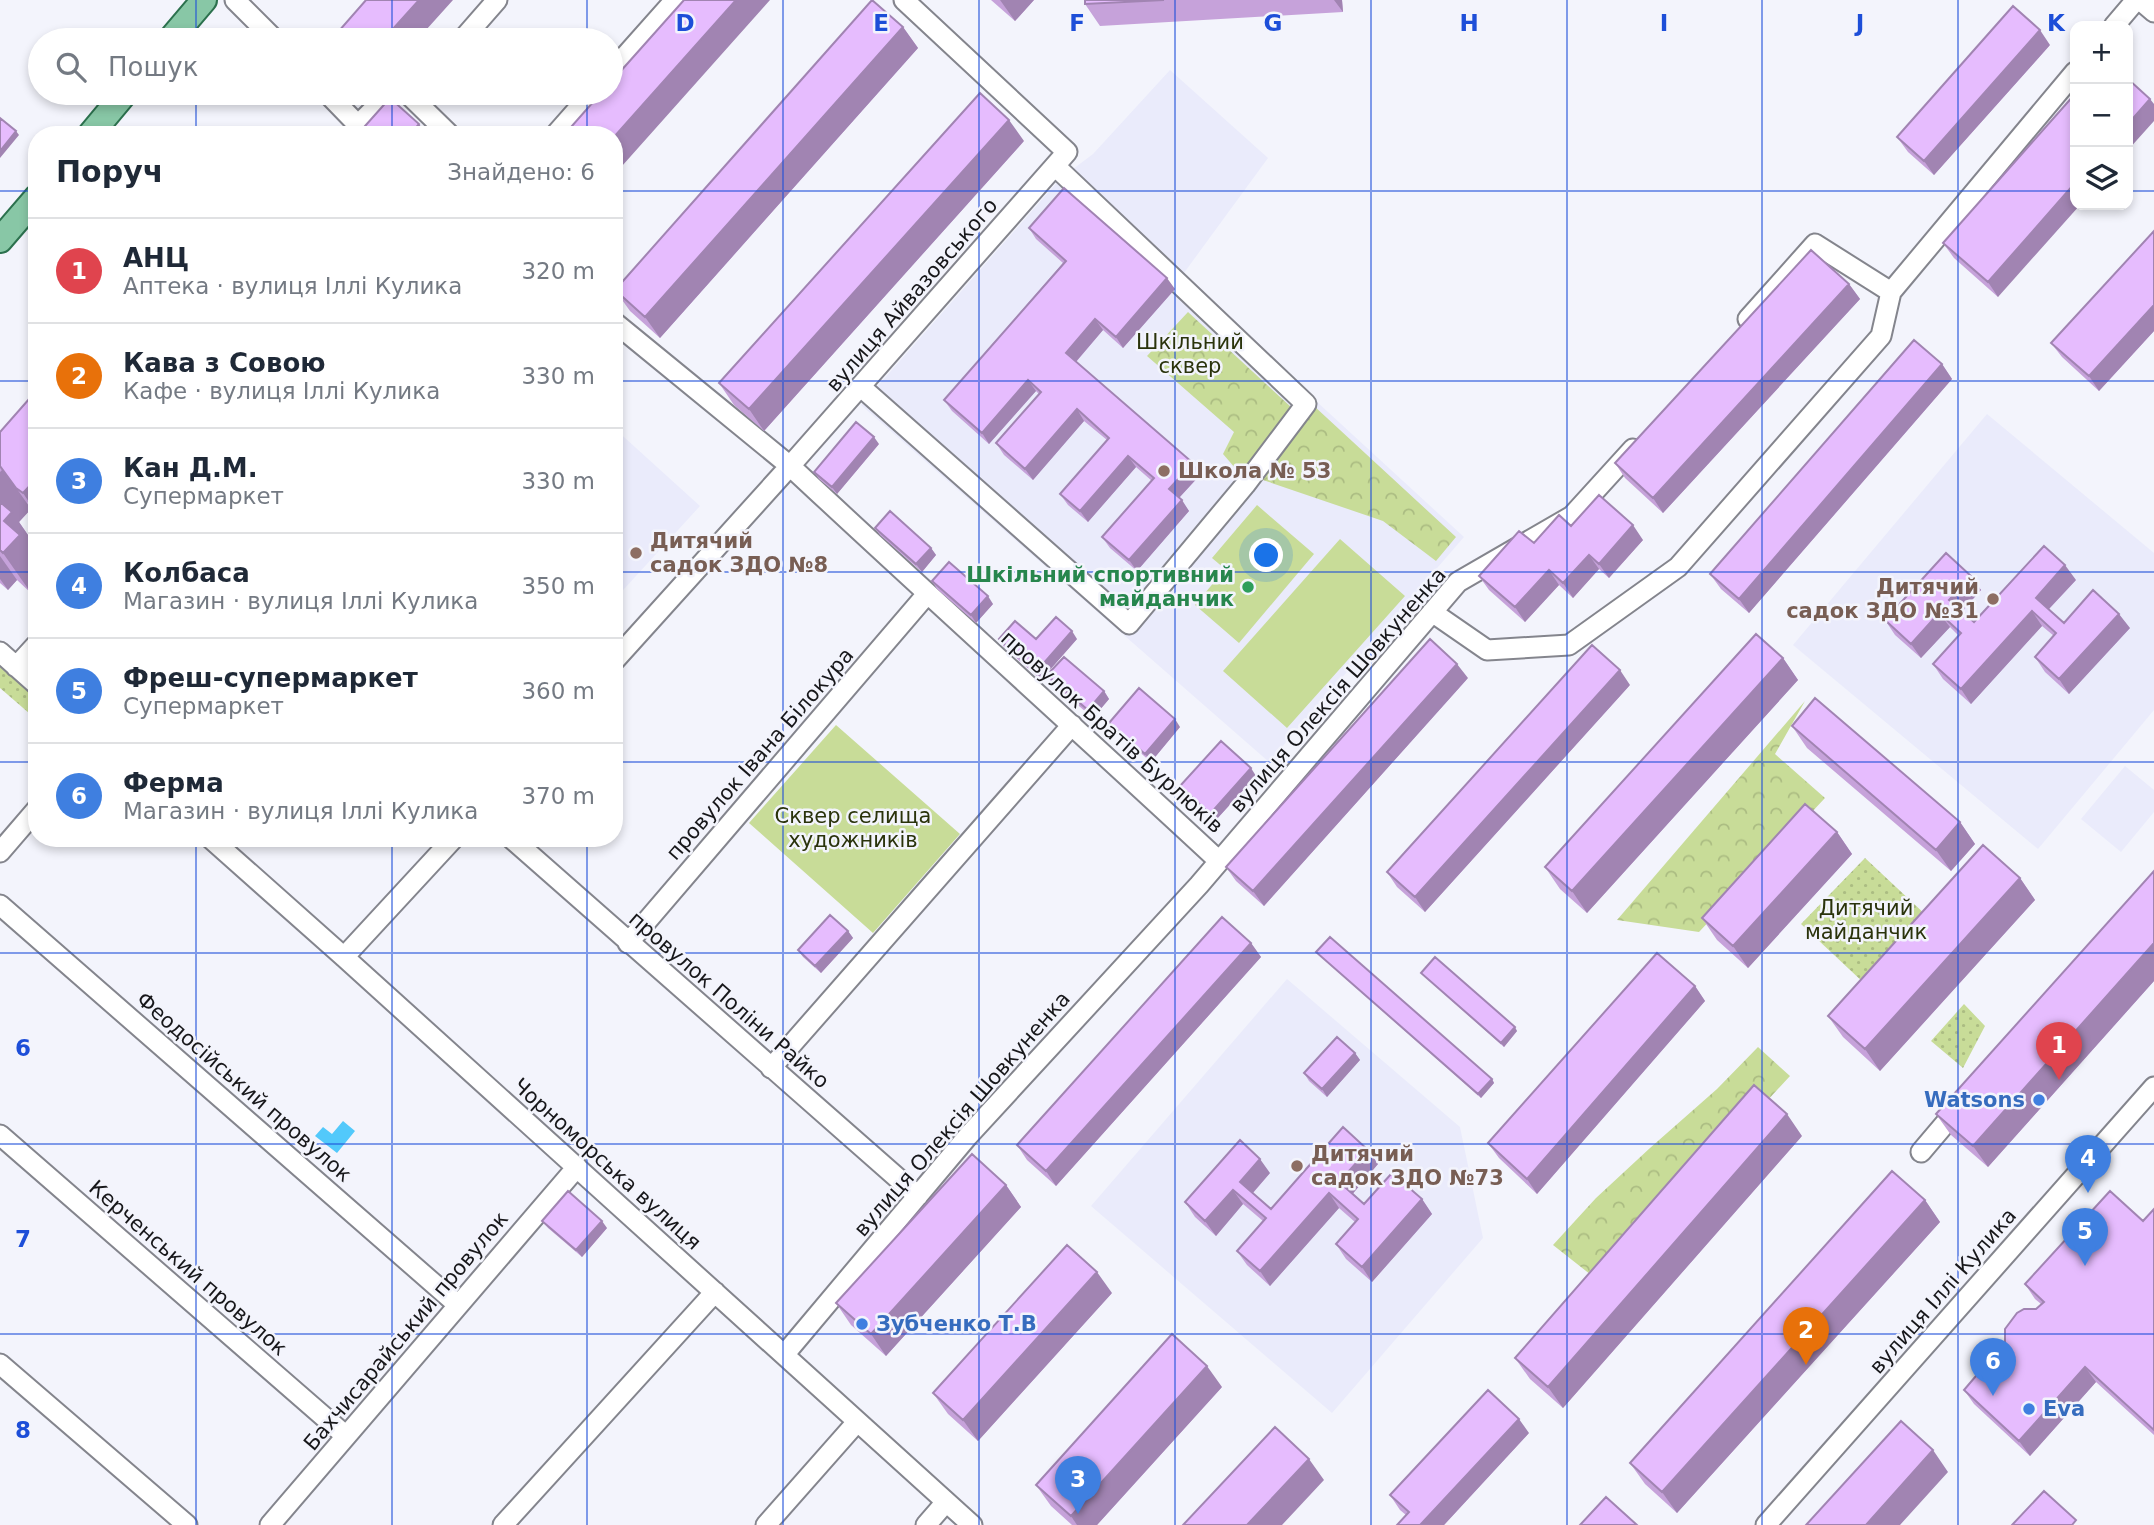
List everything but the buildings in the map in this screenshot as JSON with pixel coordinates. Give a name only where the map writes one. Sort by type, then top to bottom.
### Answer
[{"type":"main road","points":[[180,28],[204,0]]},
{"type":"main road","points":[[98,126],[115,105]]},
{"type":"main road","points":[[0,240],[28,207]]},
{"type":"street","points":[[235,0],[263,28]]},
{"type":"street","points":[[472,28],[497,0]]},
{"type":"street","points":[[623,58],[675,0]]},
{"type":"street","points":[[861,387],[1129,624],[1245,485],[1306,404],[904,0]]},
{"type":"street","points":[[2119,21],[2138,0],[2154,12]]},
{"type":"street","points":[[1432,612],[1487,650],[1569,645],[1678,567],[1881,336],[1891,292],[2070,78]]},
{"type":"street","points":[[339,105],[358,125],[378,105]]},
{"type":"street","points":[[422,105],[442,126]]},
{"type":"street","points":[[563,126],[581,105]]},
{"type":"street","name":"вулиця Айвазовського","points":[[623,651],[861,387],[1061,159]]},
{"type":"street","points":[[1734,334],[1815,244],[1891,292]]},
{"type":"street","points":[[623,329],[790,466]]},
{"type":"street","name":"вулиця Олексія Шовкуненка","points":[[784,1355],[968,1136],[1219,861],[1458,582],[1572,516],[1644,435]]},
{"type":"street","name":"провулок Братів Бурлюків","points":[[790,466],[1219,861]]},
{"type":"street","name":"провулок Івана Білокура","points":[[628,943],[927,594]]},
{"type":"street","points":[[0,652],[28,677]]},
{"type":"street","points":[[16,667],[28,654]]},
{"type":"street","points":[[771,1068],[1072,724]]},
{"type":"street","points":[[0,852],[28,819]]},
{"type":"street","name":"Чорноморська вулиця","points":[[220,847],[972,1525]]},
{"type":"street","points":[[344,957],[446,847]]},
{"type":"street","name":"провулок Поліни Райко","points":[[521,847],[918,1196]]},
{"type":"street","name":"Феодосійський провулок","points":[[0,905],[457,1304]]},
{"type":"street","name":"вулиця Іллі Кулика","points":[[1766,1525],[2154,1087]]},
{"type":"street","points":[[1921,1152],[1973,1091]]},
{"type":"street","name":"Керченський провулок","points":[[0,1135],[346,1436]]},
{"type":"street","name":"Бахчисарайський провулок","points":[[270,1525],[577,1167]]},
{"type":"street","points":[[503,1525],[715,1293]]},
{"type":"street","points":[[0,1364],[187,1525]]},
{"type":"street","points":[[766,1525],[857,1422]]},
{"type":"street","points":[[926,1525],[946,1502]]},
{"type":"shaded area","name":"Школа № 53","points":[[1170,70],[1268,158],[1181,277],[1464,537],[1269,762],[861,405],[1061,178],[1093,154]]},
{"type":"shaded area","name":"Дитячий садок ЗДО №31","points":[[1987,414],[2154,553],[2154,710],[2038,849],[1793,645]]},
{"type":"shaded area","name":"Дитячий садок ЗДО №8","points":[[623,436],[700,506],[623,590]]},
{"type":"shaded area","points":[[2125,766],[2154,790],[2154,812],[2121,852],[2081,819]]},
{"type":"shaded area","name":"Дитячий садок ЗДО №73","points":[[1287,979],[1460,1127],[1483,1238],[1332,1413],[1091,1206]]},
{"type":"green space","name":"Шкільний сквер","points":[[1188,312],[1291,407],[1242,476],[1223,454],[1234,432],[1147,356]]},
{"type":"green space","points":[[1314,406],[1456,537],[1436,561],[1383,521],[1260,479]]},
{"type":"green space","name":"Шкільний спортивний майданчик","points":[[1257,505],[1314,554],[1239,643],[1195,605],[1225,569],[1212,558]]},
{"type":"green space","points":[[1340,539],[1405,596],[1287,728],[1223,671]]},
{"type":"green space","points":[[0,667],[28,691],[28,712],[0,688]]},
{"type":"green space","points":[[1805,701],[1775,754],[1825,798],[1699,932],[1617,920]]},
{"type":"green space","name":"Сквер селища художників","points":[[836,725],[960,834],[873,933],[749,823]]},
{"type":"green space","name":"Дитячий майданчик","points":[[1865,858],[1928,917],[1865,984],[1801,924]]},
{"type":"green space","points":[[1964,1004],[1985,1026],[1963,1068],[1931,1041]]},
{"type":"green space","points":[[1758,1047],[1790,1076],[1600,1282],[1553,1245],[1596,1198],[1717,1089]]},
{"type":"water","points":[[343,1121],[355,1131],[337,1153],[315,1136],[323,1127],[332,1134]]},
{"type":"place","name":"Школа № 53","points":[[1164,471]]},
{"type":"place","name":"Дитячий садок ЗДО №8","points":[[636,553]]},
{"type":"place","name":"Шкільний спортивний майданчик","points":[[1248,587]]},
{"type":"place","name":"Дитячий садок ЗДО №31","points":[[1993,599]]},
{"type":"place","name":"АНЦ","points":[[2059,1080]]},
{"type":"place","name":"Watsons","points":[[2039,1100]]},
{"type":"place","name":"Дитячий садок ЗДО №73","points":[[1297,1166]]},
{"type":"place","name":"Колбаса","points":[[2088,1193]]},
{"type":"place","name":"Фреш-супермаркет","points":[[2085,1266]]},
{"type":"place","name":"Зубченко Т.В","points":[[862,1324]]},
{"type":"place","name":"Кава з Совою","points":[[1806,1365]]},
{"type":"place","name":"Ферма","points":[[1993,1396]]},
{"type":"place","name":"Eva","points":[[2029,1409]]},
{"type":"place","name":"Кан Д.М.","points":[[1078,1514]]}]
